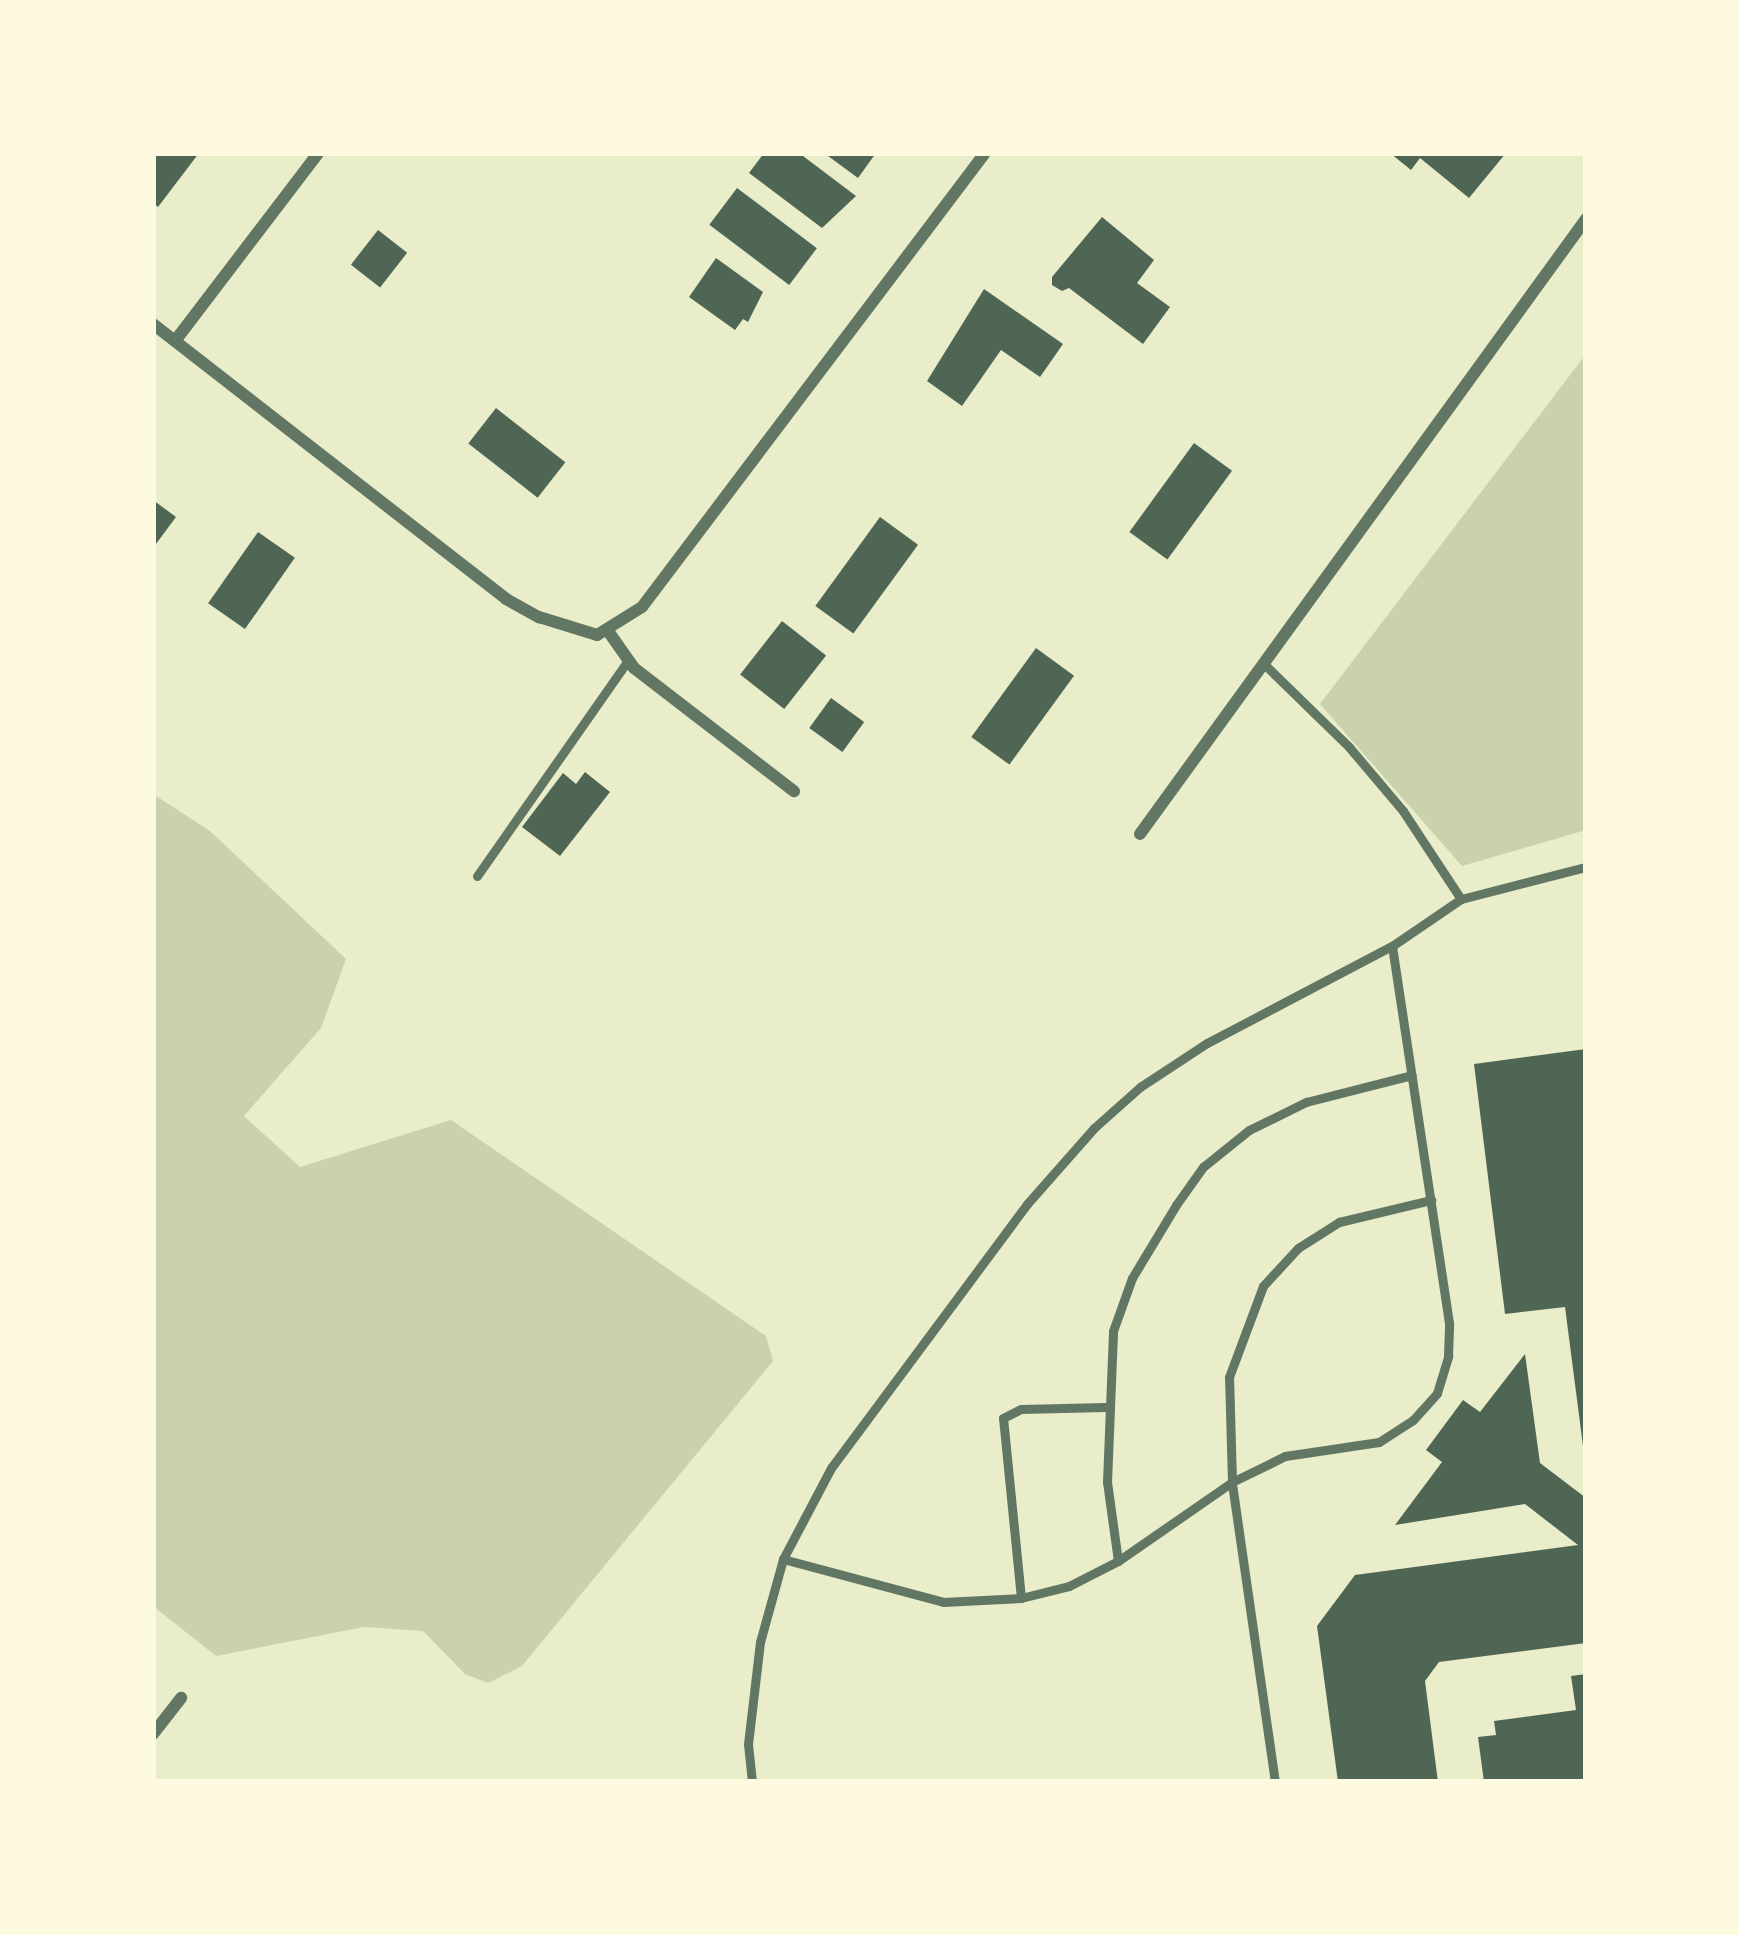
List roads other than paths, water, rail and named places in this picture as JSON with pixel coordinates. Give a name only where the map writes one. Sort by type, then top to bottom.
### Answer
[{"type":"street","points":[[176,341],[318,153]]},
{"type":"street","points":[[153,324],[506,599],[575,630],[608,632],[642,607],[986,153]]},
{"type":"street","points":[[1140,834],[1586,218]]},
{"type":"street","points":[[608,632],[628,660],[794,790]]},
{"type":"street","points":[[153,1734],[181,1698]]},
{"type":"lane","points":[[477,876],[628,660]]},
{"type":"lane","points":[[1263,663],[1349,747],[1403,811],[1461,899]]},
{"type":"lane","points":[[752,1782],[748,1744],[760,1642],[783,1559],[831,1468],[1027,1204],[1094,1128],[1140,1087],[1207,1043],[1393,946],[1461,899],[1586,867]]},
{"type":"lane","points":[[783,1559],[944,1602],[1021,1598],[1069,1586],[1118,1561],[1232,1482],[1286,1456],[1378,1442],[1413,1420],[1437,1393],[1448,1356],[1449,1323],[1393,946]]},
{"type":"lane","points":[[1118,1561],[1107,1481],[1106,1407],[1113,1331],[1132,1278],[1204,1167],[1249,1130],[1306,1102],[1412,1075]]},
{"type":"lane","points":[[1274,1782],[1232,1482],[1229,1377],[1263,1286],[1298,1248],[1339,1222],[1431,1200]]},
{"type":"lane","points":[[1021,1598],[1004,1418],[1021,1409],[1106,1407]]}]
